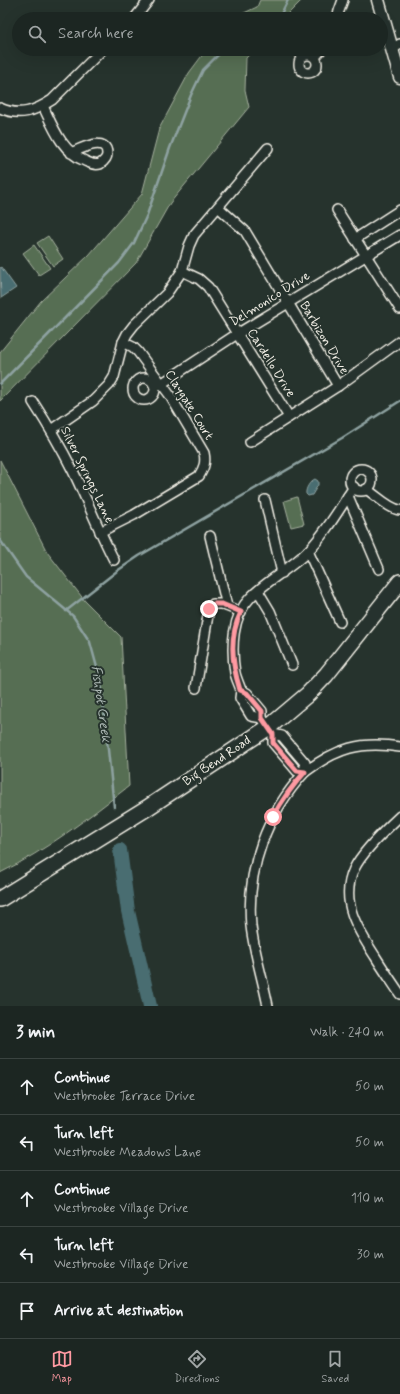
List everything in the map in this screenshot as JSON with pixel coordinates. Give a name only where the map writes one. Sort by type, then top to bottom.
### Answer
[{"type":"main road","name":"Big Bend Road","points":[[0,900],[147,808],[268,726],[308,694],[326,675],[400,582]]},
{"type":"street","points":[[140,12],[149,0]]},
{"type":"street","points":[[339,12],[343,0]]},
{"type":"street","points":[[378,0],[383,12]]},
{"type":"street","points":[[388,26],[396,47],[400,77]]},
{"type":"street","points":[[0,108],[9,112],[18,112],[32,111],[43,106],[52,100],[96,56]]},
{"type":"street","points":[[43,106],[62,142],[71,153]]},
{"type":"street","points":[[51,430],[93,401],[109,385],[114,377],[123,342],[127,334],[134,325],[167,293],[182,271],[189,246],[194,235],[268,148]]},
{"type":"street","name":"Barbizon Drive","points":[[218,207],[245,231],[338,386]]},
{"type":"street","points":[[337,210],[400,309]]},
{"type":"street","points":[[355,239],[400,210]]},
{"type":"street","name":"Delmonico Drive","points":[[158,385],[400,234]]},
{"type":"street","name":"Cardello Drive","points":[[182,271],[200,279],[208,287],[289,417]]},
{"type":"street","points":[[250,442],[338,386],[400,341]]},
{"type":"street","name":"Claygate Court","points":[[100,532],[140,512],[199,476],[205,461],[204,453],[158,385],[138,352],[123,342]]},
{"type":"street","name":"Silver Springs Lane","points":[[33,402],[51,430],[73,471],[114,560]]},
{"type":"street","points":[[363,469],[369,472],[372,478],[370,485],[366,489],[360,490],[354,487],[350,481],[352,474],[356,470],[363,469]]},
{"type":"street","points":[[305,772],[305,763],[282,736],[268,726],[262,711],[247,693],[240,690],[235,673],[233,636],[237,620],[249,599],[308,551],[318,540],[354,487]]},
{"type":"street","points":[[366,489],[390,506],[400,510]]},
{"type":"street","points":[[348,496],[379,569]]},
{"type":"street","points":[[265,500],[282,573]]},
{"type":"street","points":[[210,536],[227,606]]},
{"type":"street","points":[[308,551],[340,622]]},
{"type":"street","points":[[258,591],[270,611],[292,665]]},
{"type":"street","points":[[196,688],[209,609],[213,604],[222,604],[241,612]]},
{"type":"street","points":[[268,1006],[252,926],[253,878],[260,847],[282,799],[305,772],[329,757],[354,746],[370,744],[400,746]]},
{"type":"street","points":[[400,816],[359,859],[351,879],[349,896],[351,910],[360,932],[400,994]]},
{"type":"green space","points":[[260,0],[302,0],[290,12],[246,12],[257,7]]},
{"type":"green space","points":[[202,56],[248,56],[246,58],[245,90],[249,107],[170,203],[136,263],[0,401],[0,352],[41,301],[89,255],[142,194],[159,129],[189,73]]},
{"type":"green space","points":[[48,236],[63,259],[53,266],[37,243]]},
{"type":"green space","points":[[34,245],[50,268],[39,275],[23,253]]},
{"type":"green space","points":[[0,460],[47,552],[85,601],[121,637],[129,786],[83,822],[51,844],[0,873]]},
{"type":"green space","points":[[297,497],[304,524],[291,527],[284,501]]},
{"type":"water","points":[[1,267],[16,288],[1,298],[0,268]]},
{"type":"water","points":[[315,479],[318,481],[318,485],[312,495],[308,496],[306,494],[307,488],[311,481]]},
{"type":"waterway","points":[[282,12],[288,0]]},
{"type":"waterway","points":[[0,384],[119,263],[134,243],[147,215],[170,148],[191,95],[203,70],[217,56]]},
{"type":"waterway","points":[[66,611],[117,571],[139,556],[342,438],[400,401]]},
{"type":"waterway","name":"Fishpot Creek","points":[[0,540],[26,577],[73,616],[90,642],[101,682],[114,807]]},
{"type":"waterway","name":"Fishpot Creek","points":[[120,850],[128,911],[150,1006]]},
{"type":"route","points":[[209,609],[213,604],[222,604],[241,612],[237,620],[233,636],[235,673],[240,690],[247,693],[262,711],[262,718],[273,734],[273,743],[297,771],[305,772],[282,799],[273,817]]}]
